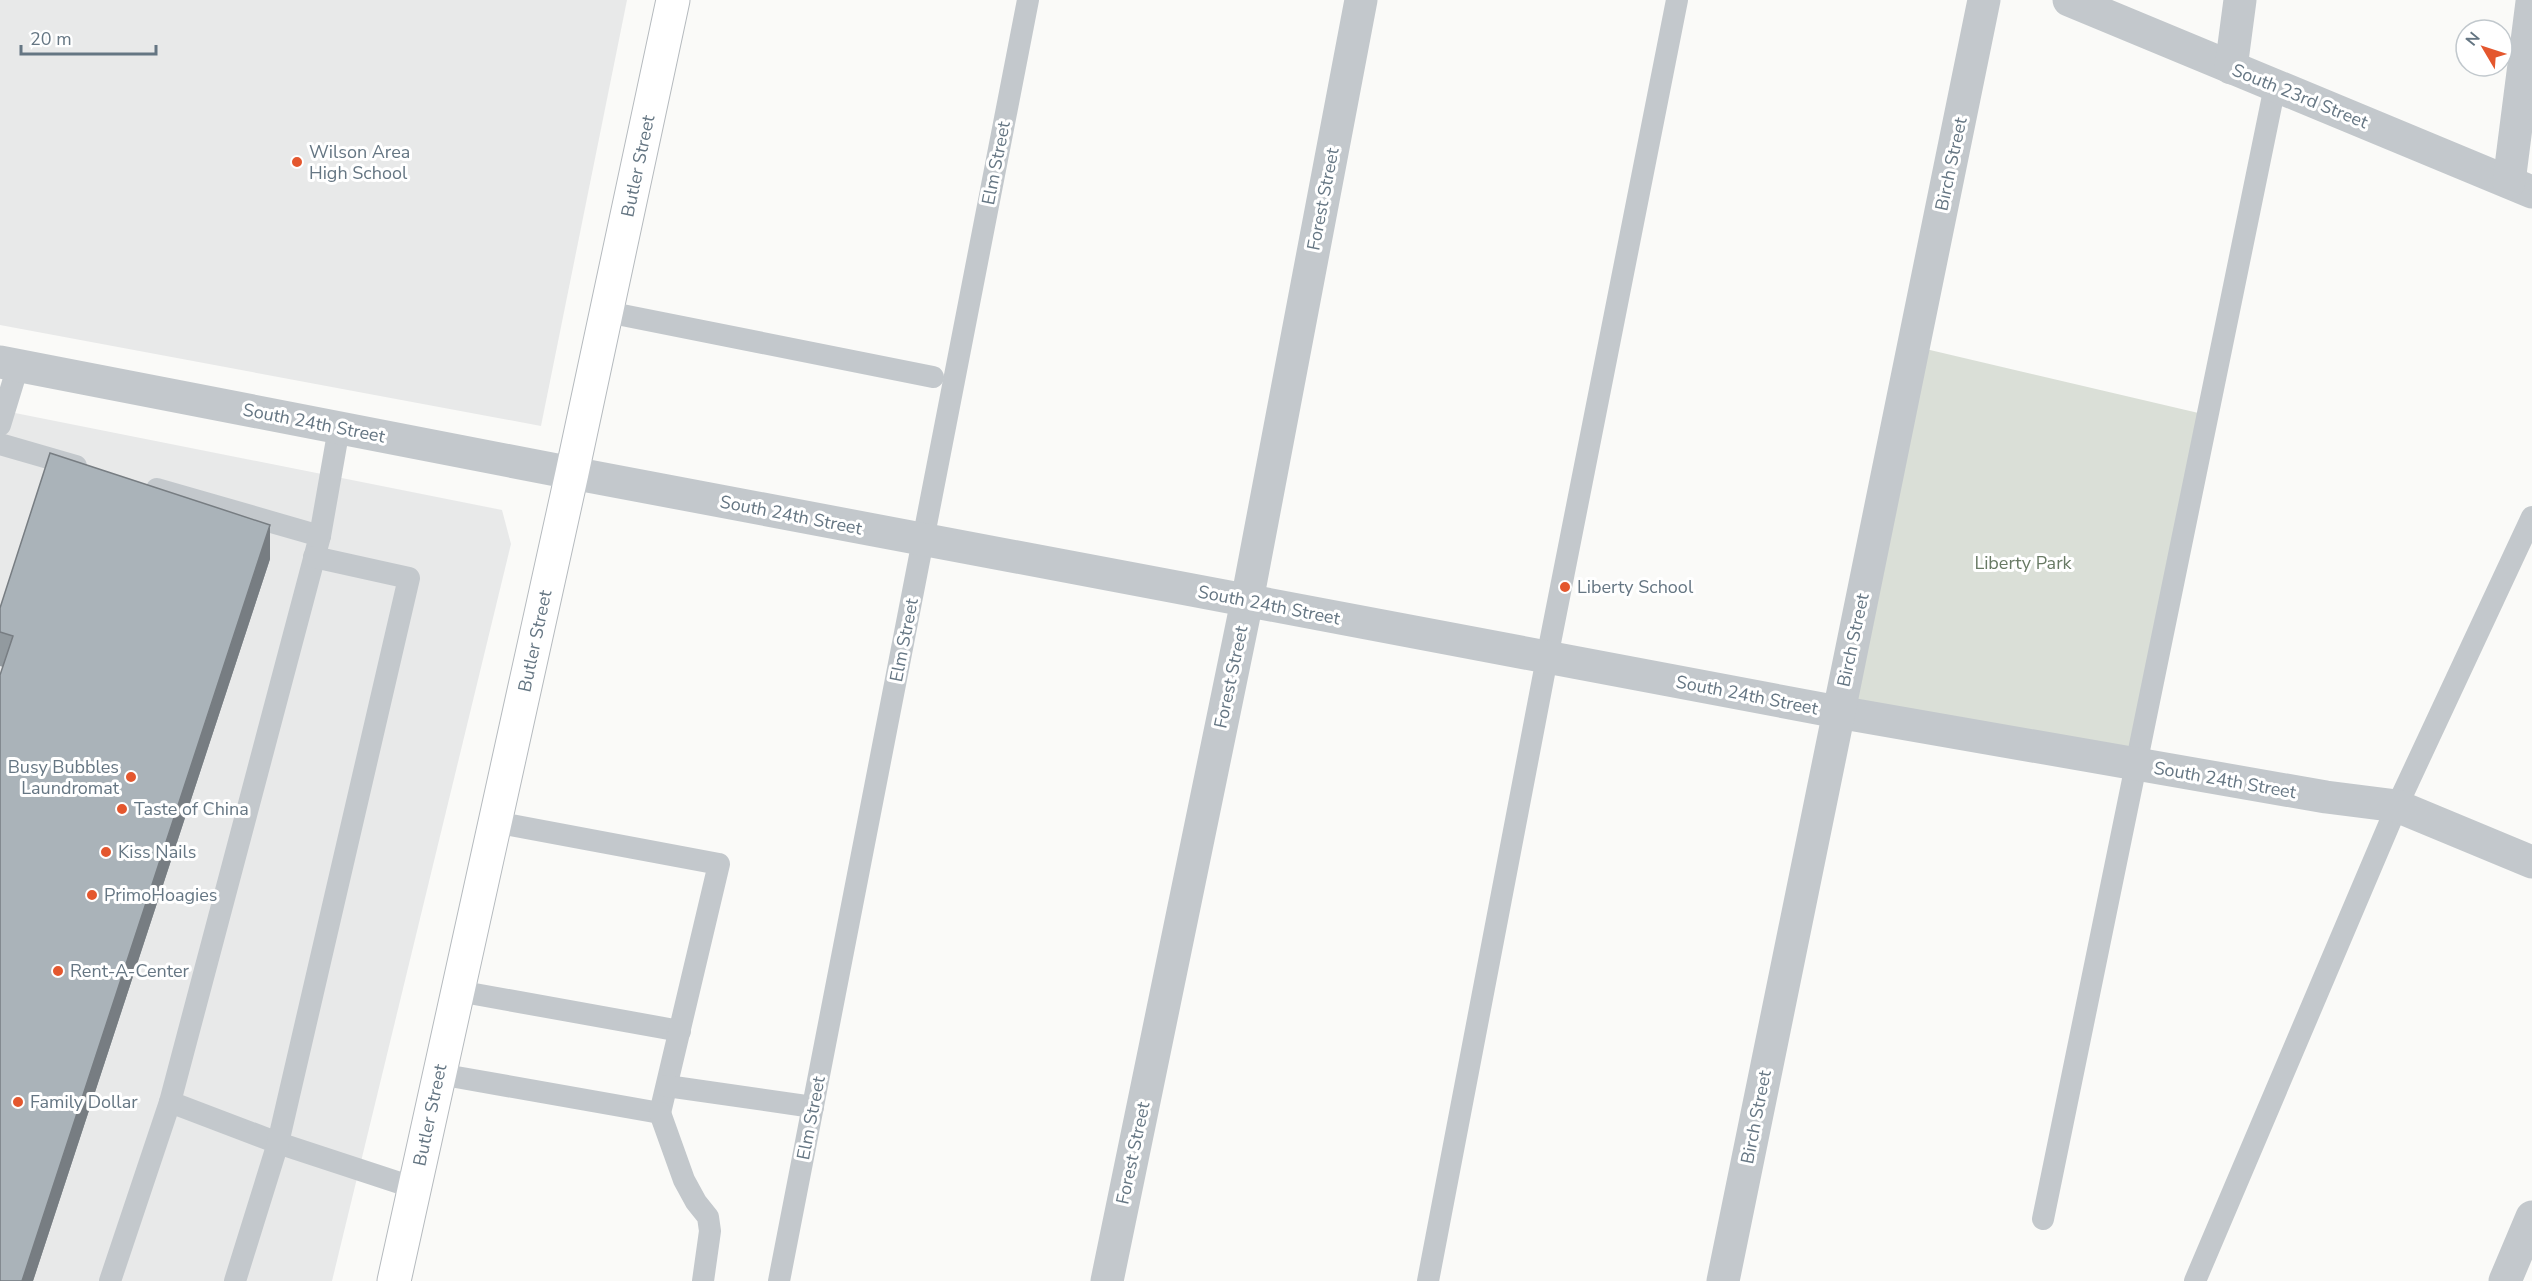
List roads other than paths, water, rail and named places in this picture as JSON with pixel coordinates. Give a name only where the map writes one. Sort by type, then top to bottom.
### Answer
[{"type":"main road","name":"Butler Street","points":[[394,1281],[572,473],[673,0]]},
{"type":"street","name":"Forest Street","points":[[1107,1281],[1247,601],[1361,0]]},
{"type":"street","name":"Birch Street","points":[[1723,1281],[1984,0]]},
{"type":"street","name":"South 23rd Street","points":[[2069,0],[2520,187]]},
{"type":"street","points":[[2231,68],[2240,0]]},
{"type":"street","points":[[2520,187],[2532,2]]},
{"type":"street","name":"South 24th Street","points":[[9,364],[923,540],[1838,712],[2326,797],[2397,806],[2532,862]]},
{"type":"street","points":[[2505,1281],[2532,1217]]},
{"type":"lane","name":"Elm Street","points":[[779,1281],[1028,0]]},
{"type":"lane","points":[[1428,1281],[1547,658],[1677,0]]},
{"type":"lane","points":[[2043,1219],[2275,86]]},
{"type":"lane","points":[[607,312],[933,376]]},
{"type":"lane","points":[[0,424],[9,364]]},
{"type":"lane","points":[[111,1281],[170,1102],[317,546],[339,428]]},
{"type":"lane","points":[[0,444],[92,471]]},
{"type":"lane","points":[[137,484],[409,578],[278,1143],[235,1281]]},
{"type":"lane","points":[[2195,1281],[2397,806],[2532,518]]},
{"type":"lane","points":[[495,822],[719,864],[660,1113],[684,1180],[696,1202],[708,1217],[710,1231],[704,1281]]},
{"type":"lane","points":[[458,991],[680,1031]]},
{"type":"lane","points":[[440,1074],[660,1113]]},
{"type":"lane","points":[[667,1086],[813,1107]]},
{"type":"lane","points":[[170,1102],[278,1143],[415,1188]]},
{"type":"place","name":"Wilson Area High School","points":[[297,162]]},
{"type":"place","name":"Liberty School","points":[[1565,587]]},
{"type":"place","name":"Busy Bubbles Laundromat","points":[[131,777]]},
{"type":"place","name":"Taste of China","points":[[122,809]]},
{"type":"place","name":"Kiss Nails","points":[[106,852]]},
{"type":"place","name":"PrimoHoagies","points":[[92,895]]},
{"type":"place","name":"Rent-A-Center","points":[[58,971]]},
{"type":"place","name":"Family Dollar","points":[[18,1102]]},
{"type":"park label","name":"Liberty Park","points":[[2023,563]]}]
